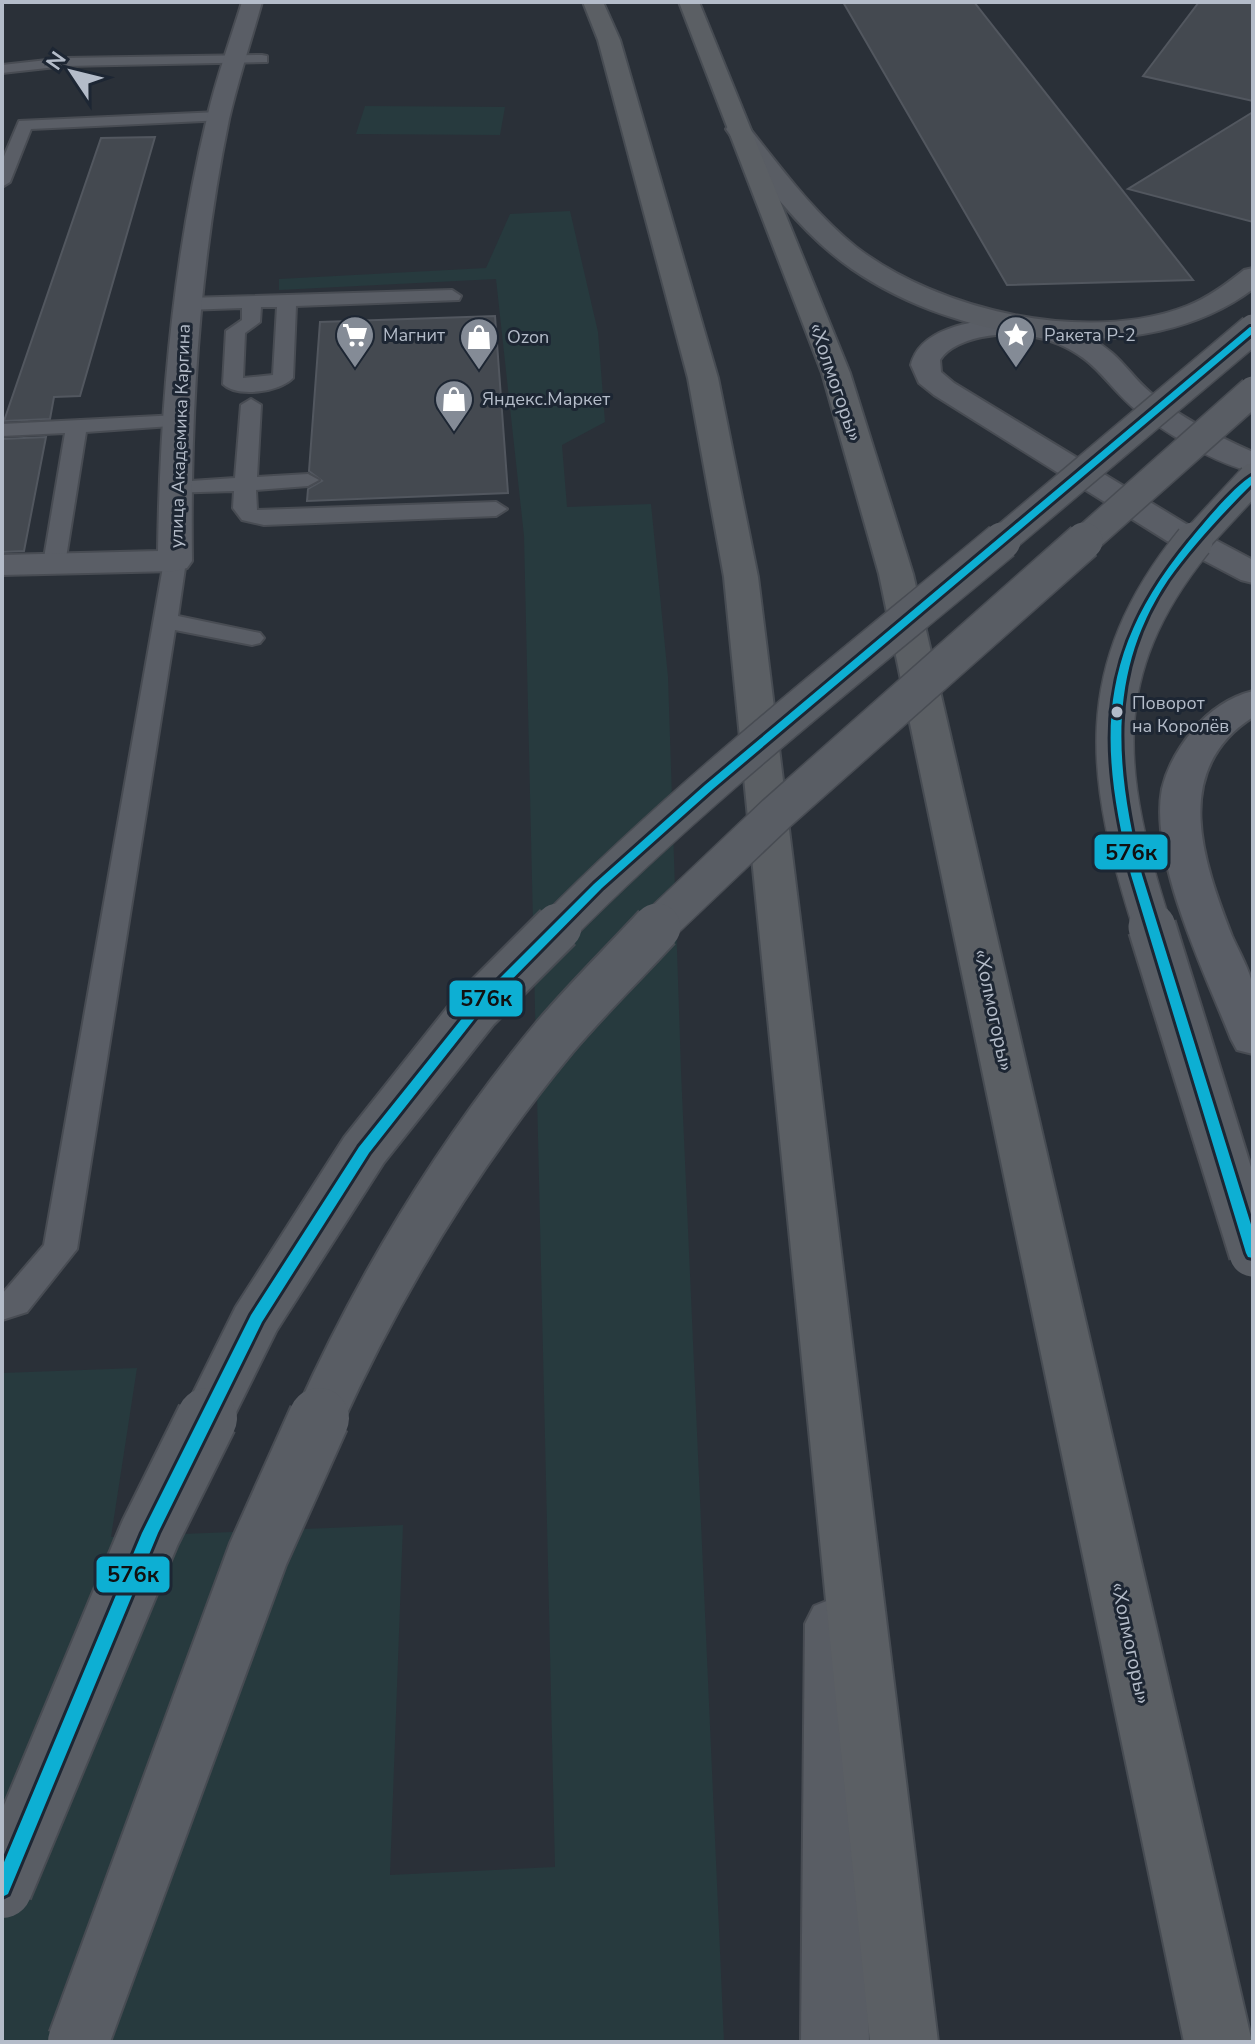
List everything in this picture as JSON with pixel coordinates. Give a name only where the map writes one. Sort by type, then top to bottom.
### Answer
[{"type":"highway","points":[[593,2],[609,40],[637,133],[703,378],[741,577],[904,2042]]},
{"type":"highway","name":"«Холмогоры»","points":[[689,2],[836,373],[896,574],[1218,2042]]},
{"type":"main road","points":[[738,129],[805,212],[832,240],[861,263],[902,286],[947,304],[1038,326],[1118,329],[1175,319],[1219,301],[1253,276]]},
{"type":"main road","points":[[2,1888],[150,1533],[256,1319],[364,1150],[476,1009],[598,886],[709,787],[1253,329]]},
{"type":"main road","points":[[78,2042],[258,1554],[353,1343],[449,1177],[554,1038],[669,914],[788,804],[1253,391]]},
{"type":"main road","points":[[1253,478],[1208,523],[1156,589],[1126,655],[1113,734],[1124,829],[1253,1253]]},
{"type":"main road","points":[[834,1406],[835,2042]]},
{"type":"street","name":"улица Академика Каргина","points":[[2,565],[175,561],[180,360],[186,304],[219,117],[249,59],[252,2]]},
{"type":"street","points":[[1253,463],[1166,418],[1086,348],[1038,326],[1003,326],[954,337],[937,345],[927,356],[925,367],[931,379],[944,389],[1179,534],[1253,573]]},
{"type":"street","points":[[1253,702],[1220,721],[1199,744],[1186,773],[1179,806],[1185,851],[1205,916],[1253,1039]]},
{"type":"lane","points":[[2,69],[65,62],[249,59]]},
{"type":"lane","points":[[2,182],[25,124],[219,117]]},
{"type":"lane","points":[[186,304],[452,296]]},
{"type":"lane","points":[[252,302],[251,322],[236,331],[233,384],[271,384],[283,378],[287,301]]},
{"type":"lane","points":[[251,405],[244,508],[250,515],[264,518],[496,509]]},
{"type":"lane","points":[[2,430],[178,421]]},
{"type":"lane","points":[[54,564],[76,427]]},
{"type":"lane","points":[[176,488],[308,480]]},
{"type":"lane","points":[[2,1307],[15,1303],[60,1249],[175,561]]},
{"type":"lane","points":[[165,621],[252,638]]},
{"type":"green space","points":[[365,106],[505,107],[500,135],[356,134]]},
{"type":"green space","points":[[570,211],[598,332],[605,422],[562,445],[567,507],[651,504],[668,677],[681,1071],[724,2042],[2,2042],[2,1373],[137,1368],[111,1537],[403,1525],[390,1875],[555,1867],[524,536],[496,279],[279,290],[279,279],[486,268],[510,214]]},
{"type":"building","points":[[843,2],[974,2],[1193,280],[1007,285]]},
{"type":"building","points":[[1199,2],[1253,2],[1253,101],[1143,76]]},
{"type":"building","points":[[1253,112],[1253,222],[1128,189]]},
{"type":"building","points":[[155,137],[80,396],[54,397],[50,419],[4,421],[101,138]]},
{"type":"building","points":[[495,316],[508,493],[307,501],[308,489],[322,481],[309,471],[320,322]]},
{"type":"building","points":[[46,437],[24,551],[2,552],[2,439]]},
{"type":"transit line","name":"576к","points":[[2,1888],[150,1533],[256,1319],[364,1150],[476,1009],[598,886],[709,787],[1253,329]]},
{"type":"transit line","name":"576к","points":[[1253,478],[1197,537],[1149,604],[1127,654],[1117,698],[1115,742],[1118,787],[1137,875],[1253,1253]]},
{"type":"place","name":"Магнит","points":[[355,369]]},
{"type":"place","name":"Ракета Р-2","points":[[1016,369]]},
{"type":"place","name":"Ozon","points":[[479,371]]},
{"type":"place","name":"Яндекс.Маркет","points":[[454,433]]},
{"type":"place","name":"Поворот на Королёв","points":[[1117,712]]}]
